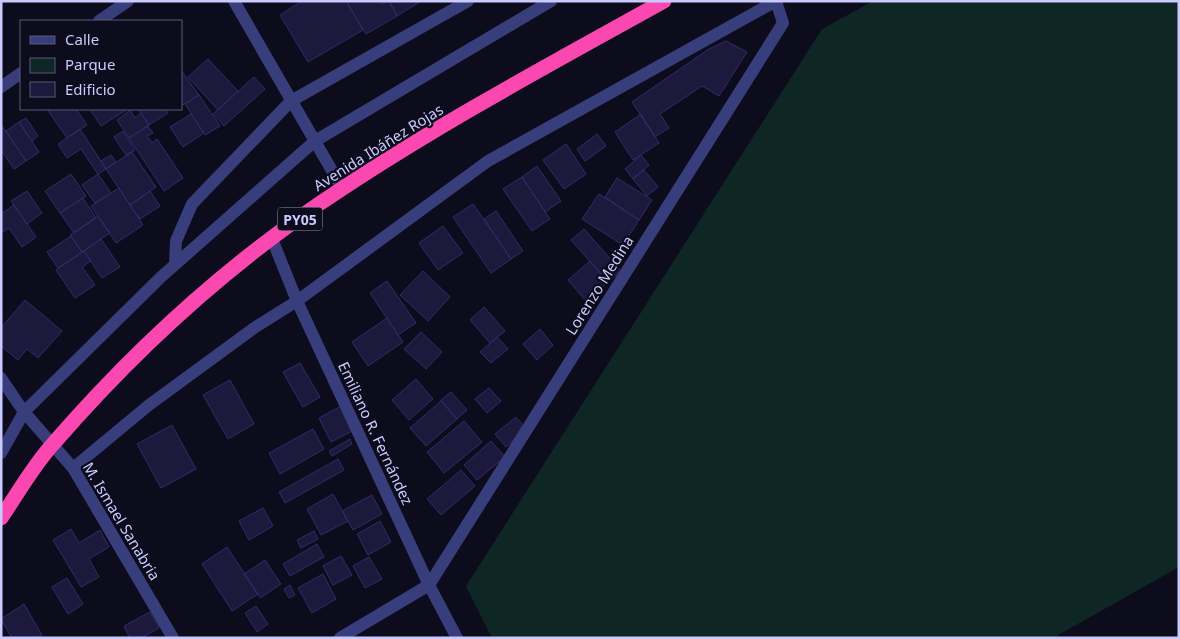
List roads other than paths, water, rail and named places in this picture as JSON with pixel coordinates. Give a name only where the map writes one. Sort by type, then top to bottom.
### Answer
[{"type":"highway","name":"Avenida Ibáñez Rojas","points":[[1,518],[51,446],[153,340],[206,291],[272,239],[342,188],[451,120],[664,1]]},
{"type":"street","points":[[100,20],[128,1]]},
{"type":"street","points":[[234,1],[342,188]]},
{"type":"street","points":[[175,264],[176,241],[192,204],[292,101],[468,1]]},
{"type":"street","points":[[1,453],[24,412],[175,264],[315,141],[551,1]]},
{"type":"street","points":[[73,468],[149,405],[254,328],[297,301],[488,161],[776,1]]},
{"type":"street","name":"Lorenzo Medina","points":[[429,585],[783,23],[776,1]]},
{"type":"street","points":[[1,87],[20,74]]},
{"type":"street","name":"Emiliano R. Fernández","points":[[272,239],[297,301],[429,585],[457,638]]},
{"type":"street","name":"M. Ismael Sanabria","points":[[1,378],[24,412],[51,446],[73,468],[173,638]]},
{"type":"street","points":[[1,503],[18,493]]},
{"type":"street","points":[[340,638],[429,585]]}]
